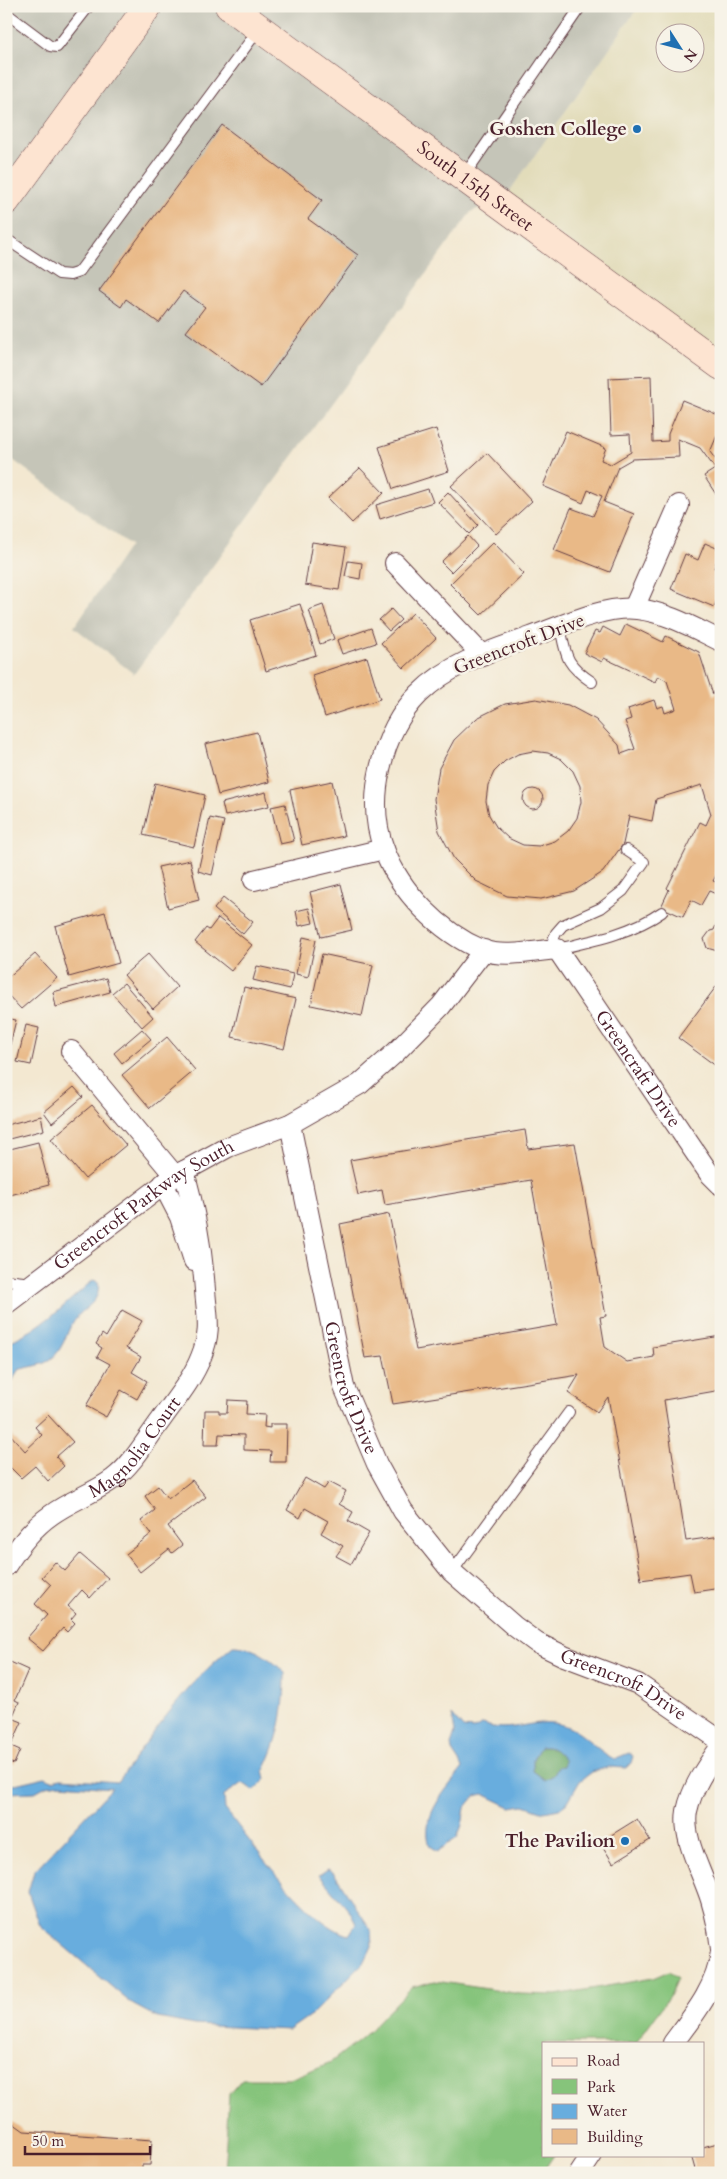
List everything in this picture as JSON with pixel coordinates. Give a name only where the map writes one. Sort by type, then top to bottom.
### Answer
[{"type":"street","points":[[6,201],[148,6]]},
{"type":"street","name":"South 15th Street","points":[[229,6],[464,176],[721,366]]},
{"type":"street","points":[[634,608],[679,505]]},
{"type":"street","points":[[395,563],[482,654]]},
{"type":"street","name":"Greencroft Drive","points":[[557,949],[519,954],[484,950],[459,937],[422,906],[406,888],[384,849],[377,809],[378,782],[384,756],[392,734],[404,712],[432,682],[453,667],[482,654],[604,612],[634,608],[664,616],[721,641]]},
{"type":"street","points":[[254,880],[384,849]]},
{"type":"street","name":"Greencraft Drive","points":[[557,949],[709,1173],[721,1186]]},
{"type":"street","points":[[290,1124],[360,1084],[384,1063],[441,1006],[484,950]]},
{"type":"street","points":[[70,1052],[174,1177]]},
{"type":"street","name":"Greencroft Drive","points":[[290,1124],[344,1387],[377,1464],[403,1511],[452,1572],[514,1626],[537,1642],[564,1656],[638,1684],[721,1741]]},
{"type":"street","name":"Greencroft Parkway South","points":[[6,1304],[174,1177],[228,1147],[290,1124]]},
{"type":"street","name":"Magnolia Court","points":[[6,1566],[19,1546],[40,1524],[51,1515],[113,1479],[135,1457],[201,1358],[208,1332],[209,1316],[205,1295],[200,1236],[174,1177]]},
{"type":"street","points":[[674,2042],[706,1995],[719,1965],[721,1950],[713,1908],[687,1825],[687,1812],[698,1781],[721,1746]]},
{"type":"street","points":[[580,2173],[591,2156]]},
{"type":"lane","points":[[6,14],[50,46],[57,47],[89,6]]},
{"type":"lane","points":[[464,176],[581,6]]},
{"type":"lane","points":[[6,239],[59,274],[70,275],[79,272],[259,28]]},
{"type":"lane","points":[[560,626],[569,662],[575,671],[592,682]]},
{"type":"lane","points":[[626,850],[644,862],[623,891],[601,908],[563,925],[556,932],[553,940],[557,949],[625,930],[651,920],[662,912]]},
{"type":"lane","points":[[6,1280],[35,1283]]},
{"type":"lane","points":[[452,1572],[569,1412]]},
{"type":"shaded area","points":[[6,6],[639,6],[507,195],[471,212],[134,674],[74,627],[130,545],[6,455]]},
{"type":"shaded area","name":"Goshen College","points":[[639,6],[721,6],[721,355],[507,195]]},
{"type":"green space","points":[[540,1747],[549,1747],[555,1750],[566,1761],[563,1766],[558,1767],[554,1775],[545,1780],[533,1771],[533,1759]]},
{"type":"green space","points":[[669,1971],[678,1978],[671,1994],[637,2042],[542,2042],[542,2156],[553,2156],[542,2173],[224,2173],[229,2094],[242,2079],[290,2079],[331,2062],[363,2037],[412,1987],[435,1981],[521,1994],[556,1995],[653,1978]]},
{"type":"water","points":[[93,1280],[98,1282],[97,1295],[73,1322],[55,1355],[43,1364],[18,1370],[6,1394],[6,1344],[32,1330],[57,1312]]},
{"type":"water","points":[[233,1646],[248,1648],[274,1662],[285,1673],[285,1686],[283,1711],[278,1735],[264,1770],[266,1779],[254,1791],[243,1783],[224,1795],[225,1809],[282,1881],[316,1916],[333,1928],[349,1935],[356,1924],[350,1912],[319,1875],[328,1869],[334,1873],[371,1930],[372,1946],[365,1961],[312,2014],[289,2030],[194,2025],[158,2018],[132,2004],[40,1926],[28,1892],[34,1871],[112,1788],[61,1784],[46,1786],[35,1792],[6,1793],[6,1782],[15,1784],[45,1777],[52,1780],[61,1778],[118,1782],[185,1693]]},
{"type":"water","points":[[452,1715],[463,1728],[474,1729],[483,1724],[502,1728],[540,1723],[559,1724],[574,1730],[614,1759],[629,1753],[633,1756],[631,1763],[626,1768],[609,1767],[592,1772],[580,1781],[567,1803],[559,1809],[544,1812],[524,1805],[510,1807],[483,1794],[475,1796],[465,1808],[457,1838],[438,1851],[430,1846],[428,1824],[436,1804],[463,1768],[452,1751],[451,1745],[455,1733]],"holes":[[[540,1747],[549,1747],[555,1750],[565,1761],[563,1766],[558,1767],[554,1775],[545,1780],[533,1771],[533,1759]]]},
{"type":"building","points":[[222,125],[322,200],[308,219],[358,255],[261,387],[186,332],[205,307],[183,291],[159,323],[126,299],[121,307],[99,291]]},
{"type":"building","points":[[651,376],[653,442],[668,441],[668,434],[682,400],[721,416],[721,426],[710,452],[716,460],[721,457],[721,502],[704,476],[715,469],[711,463],[700,448],[678,439],[679,457],[632,459],[618,467],[604,502],[634,514],[610,572],[554,550],[571,508],[593,516],[602,496],[588,490],[583,503],[543,486],[566,431],[606,448],[601,460],[611,464],[631,452],[630,434],[611,435],[609,378]]},
{"type":"building","points":[[436,429],[449,471],[393,489],[379,447]]},
{"type":"building","points":[[487,453],[532,501],[496,534],[451,486]]},
{"type":"building","points":[[360,468],[384,493],[352,523],[328,498]]},
{"type":"building","points":[[428,489],[433,502],[380,519],[376,505]]},
{"type":"building","points":[[448,492],[478,525],[469,534],[438,502]]},
{"type":"building","points":[[468,536],[477,546],[451,572],[441,562]]},
{"type":"building","points":[[312,542],[346,547],[339,590],[305,585]]},
{"type":"building","points":[[493,542],[524,574],[481,615],[450,584]]},
{"type":"building","points":[[705,543],[721,550],[714,568],[721,571],[721,590],[714,607],[671,589],[685,554],[698,560]]},
{"type":"building","points":[[348,561],[362,563],[360,579],[345,576]]},
{"type":"building","points":[[300,604],[316,655],[266,671],[250,620]]},
{"type":"building","points":[[323,605],[334,639],[320,644],[309,610]]},
{"type":"building","points":[[391,609],[401,620],[389,631],[379,620]]},
{"type":"building","points":[[413,613],[436,638],[404,668],[381,643]]},
{"type":"building","points":[[626,624],[663,642],[666,636],[699,652],[713,695],[721,692],[721,866],[713,881],[721,884],[721,896],[709,891],[701,905],[691,900],[683,917],[661,907],[669,890],[667,888],[700,822],[706,825],[711,814],[702,785],[656,799],[652,821],[629,816],[623,844],[603,872],[574,891],[541,899],[507,896],[476,881],[454,859],[439,831],[434,799],[439,768],[454,740],[477,718],[505,704],[536,699],[568,705],[596,720],[619,745],[621,754],[635,749],[625,721],[631,719],[628,709],[654,700],[657,708],[663,706],[665,713],[676,709],[667,681],[658,676],[655,682],[604,658],[602,662],[584,653],[595,631],[600,633],[603,627],[620,636]],"holes":[[[533,751],[548,753],[561,759],[573,771],[580,786],[581,802],[577,818],[568,831],[555,841],[539,846],[523,845],[508,838],[497,828],[489,815],[486,801],[488,785],[494,772],[505,761],[518,754]]]},
{"type":"building","points":[[371,628],[376,643],[342,654],[337,640]]},
{"type":"building","points":[[367,657],[380,699],[325,717],[312,675]]},
{"type":"building","points":[[257,732],[269,782],[218,795],[205,744]]},
{"type":"building","points":[[332,781],[344,836],[302,845],[290,790]]},
{"type":"building","points":[[155,783],[205,795],[194,847],[143,835]]},
{"type":"building","points":[[533,789],[540,792],[543,799],[540,806],[533,809],[526,806],[523,799],[526,792]]},
{"type":"building","points":[[266,792],[269,806],[225,816],[222,803]]},
{"type":"building","points":[[285,804],[294,841],[280,844],[271,807]]},
{"type":"building","points":[[210,818],[224,821],[212,875],[198,871]]},
{"type":"building","points":[[190,860],[199,900],[168,908],[158,867]]},
{"type":"building","points":[[341,884],[352,930],[321,937],[310,892]]},
{"type":"building","points":[[223,898],[253,922],[243,934],[214,909]]},
{"type":"building","points":[[309,908],[313,923],[299,926],[296,911]]},
{"type":"building","points":[[105,912],[119,963],[69,977],[55,926]]},
{"type":"building","points":[[721,913],[721,952],[707,948],[704,939],[710,931],[714,930]]},
{"type":"building","points":[[218,918],[252,945],[231,971],[195,942],[206,928],[209,930]]},
{"type":"building","points":[[303,937],[316,940],[308,977],[296,974]]},
{"type":"building","points":[[35,954],[57,978],[21,1009],[6,993],[6,979]]},
{"type":"building","points":[[148,954],[177,987],[153,1009],[124,975]]},
{"type":"building","points":[[322,954],[373,965],[362,1016],[311,1005]]},
{"type":"building","points":[[257,966],[293,974],[290,989],[253,980]]},
{"type":"building","points":[[106,978],[110,992],[56,1007],[53,992]]},
{"type":"building","points":[[721,980],[721,1059],[716,1066],[678,1038]]},
{"type":"building","points":[[124,983],[153,1017],[142,1027],[112,993]]},
{"type":"building","points":[[244,987],[296,999],[284,1049],[232,1037]]},
{"type":"building","points":[[6,1018],[16,1020],[7,1057],[6,1057]]},
{"type":"building","points":[[26,1025],[39,1028],[31,1065],[17,1062]]},
{"type":"building","points":[[142,1029],[151,1039],[122,1063],[114,1053]]},
{"type":"building","points":[[167,1037],[195,1070],[150,1108],[122,1075]]},
{"type":"building","points":[[74,1087],[83,1097],[52,1123],[44,1112]]},
{"type":"building","points":[[92,1105],[126,1145],[85,1179],[51,1139]]},
{"type":"building","points":[[41,1116],[44,1130],[9,1139],[6,1125]]},
{"type":"building","points":[[525,1130],[528,1149],[575,1143],[606,1316],[600,1317],[605,1347],[627,1362],[654,1357],[653,1347],[721,1336],[721,1390],[664,1400],[686,1541],[721,1536],[721,1588],[694,1592],[690,1573],[641,1580],[608,1397],[597,1412],[568,1393],[579,1375],[393,1404],[383,1356],[365,1358],[340,1224],[389,1214],[416,1350],[557,1325],[531,1180],[385,1205],[382,1190],[358,1195],[350,1160]]},
{"type":"building","points":[[38,1142],[49,1185],[6,1196],[6,1150]]},
{"type":"building","points":[[122,1310],[142,1321],[126,1348],[141,1357],[132,1372],[147,1381],[137,1399],[121,1390],[106,1417],[86,1406],[110,1364],[97,1357],[102,1348],[96,1344],[102,1334],[106,1337]]},
{"type":"building","points":[[228,1400],[247,1401],[246,1414],[265,1415],[264,1427],[270,1428],[270,1424],[287,1424],[286,1462],[270,1462],[271,1451],[244,1450],[244,1435],[219,1434],[218,1445],[204,1445],[205,1410],[219,1410],[219,1413],[227,1413]]},
{"type":"building","points":[[48,1415],[73,1442],[56,1457],[64,1466],[48,1481],[35,1466],[21,1478],[9,1466],[6,1469],[6,1436],[9,1433],[25,1451],[42,1435],[35,1427]]},
{"type":"building","points":[[305,1478],[324,1489],[329,1482],[346,1491],[339,1504],[353,1512],[348,1521],[369,1533],[351,1564],[336,1556],[343,1546],[321,1533],[328,1521],[305,1508],[300,1518],[287,1510]]},
{"type":"building","points":[[192,1480],[206,1497],[168,1526],[182,1545],[172,1553],[169,1549],[140,1572],[126,1554],[151,1534],[141,1521],[155,1510],[145,1496],[158,1486],[168,1499]]},
{"type":"building","points":[[80,1554],[108,1578],[90,1598],[82,1590],[68,1606],[76,1613],[71,1619],[75,1623],[67,1632],[63,1628],[43,1651],[27,1638],[47,1615],[35,1604],[51,1585],[42,1577],[55,1562],[65,1571]]},
{"type":"building","points":[[8,1661],[28,1670],[15,1700],[19,1702],[12,1718],[22,1722],[11,1746],[20,1750],[14,1764],[6,1761],[6,1666]]},
{"type":"building","name":"The Pavilion","points":[[637,1819],[650,1840],[613,1863],[600,1842]]},
{"type":"building","points":[[6,2118],[24,2131],[152,2140],[150,2165],[142,2165],[142,2173],[6,2173]]},
{"type":"building","points":[[721,2142],[721,2166],[696,2173],[691,2156],[704,2156],[704,2147]]},
{"type":"place","name":"Goshen College","points":[[637,129]]},
{"type":"place","name":"The Pavilion","points":[[625,1841]]}]
